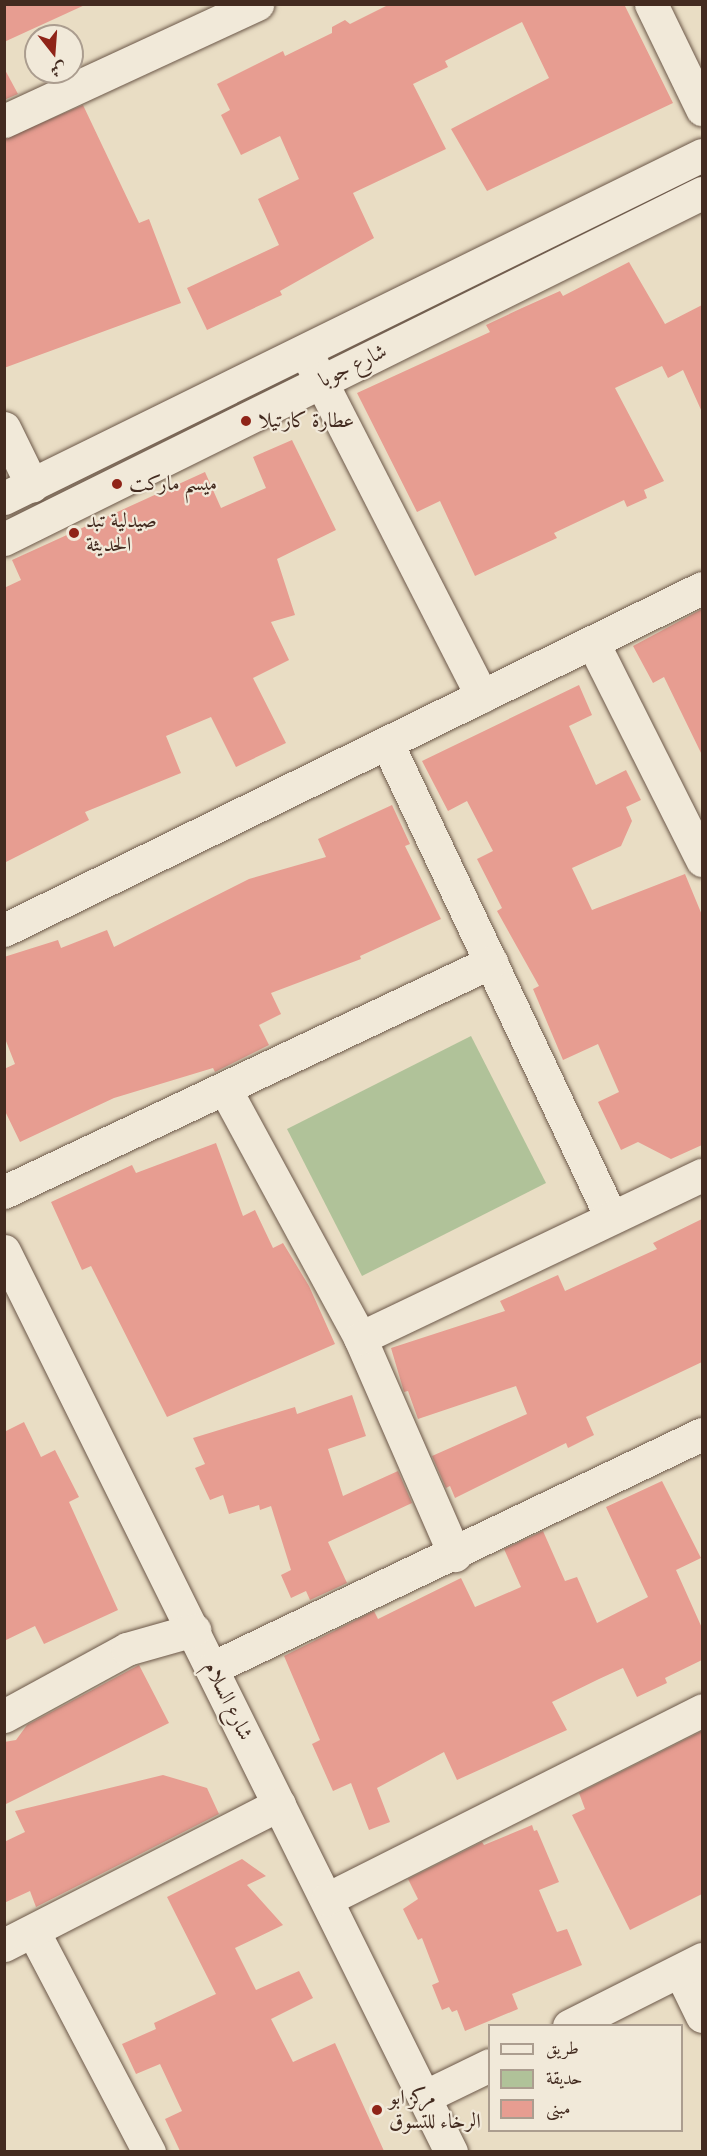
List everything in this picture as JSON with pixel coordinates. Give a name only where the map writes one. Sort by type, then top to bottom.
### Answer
[{"type":"street","points":[[4,121],[257,4]]},
{"type":"street","points":[[651,4],[702,109]]},
{"type":"street","name":"شارع جوبا","points":[[18,492],[702,155]]},
{"type":"street","name":"شارع جوبا","points":[[4,539],[702,193]]},
{"type":"street","points":[[306,350],[482,696]]},
{"type":"street","points":[[4,429],[18,492]]},
{"type":"street","points":[[120,441],[136,474]]},
{"type":"street","points":[[4,930],[702,588]]},
{"type":"street","points":[[593,643],[702,860]]},
{"type":"street","points":[[387,743],[612,1217]]},
{"type":"street","points":[[4,1192],[491,962]]},
{"type":"street","points":[[225,1089],[360,1338],[455,1555]]},
{"type":"street","points":[[360,1338],[702,1174]]},
{"type":"street","name":"شارع السلام","points":[[4,1251],[451,2151]]},
{"type":"street","points":[[212,1668],[455,1555],[702,1434]]},
{"type":"street","points":[[4,1716],[127,1649],[194,1630]]},
{"type":"street","points":[[327,1899],[702,1710]]},
{"type":"street","points":[[149,2151],[19,1938],[279,1804]]},
{"type":"street","points":[[571,2024],[691,1965],[702,2016]]},
{"type":"street","points":[[424,2097],[488,2065]]},
{"type":"green space","points":[[471,1036],[546,1183],[362,1276],[287,1129]]},
{"type":"building","points":[[4,4],[87,4],[43,24],[24,24],[24,33],[4,42]]},
{"type":"building","points":[[390,4],[624,4],[673,103],[487,191],[451,129],[549,78],[522,22],[445,61],[448,67],[413,84],[446,149],[353,193],[374,238],[280,291],[282,295],[207,330],[187,288],[279,245],[258,199],[299,179],[280,136],[241,155],[221,115],[230,110],[217,84],[283,51],[285,56],[332,33],[332,27],[345,20],[350,24]]},
{"type":"building","points":[[4,68],[18,94],[4,100]]},
{"type":"building","points":[[83,105],[139,223],[149,219],[181,303],[4,368],[4,139]]},
{"type":"building","points":[[629,262],[665,324],[702,305],[702,412],[683,370],[668,378],[662,366],[615,388],[664,481],[644,490],[647,498],[627,507],[624,500],[554,533],[557,538],[475,576],[440,501],[417,512],[357,393],[490,332],[486,325],[560,291],[563,296]]},
{"type":"building","points":[[292,440],[336,530],[277,559],[295,615],[271,622],[289,660],[253,678],[286,743],[236,767],[211,717],[166,736],[181,773],[85,812],[89,820],[4,863],[4,588],[21,580],[12,560],[205,472],[221,508],[266,488],[253,457]]},
{"type":"building","points":[[702,609],[702,755],[664,677],[653,683],[633,646]]},
{"type":"building","points":[[579,685],[592,715],[569,726],[596,785],[626,770],[641,800],[626,807],[632,821],[621,846],[572,868],[592,910],[685,874],[702,915],[702,1145],[671,1159],[638,1142],[621,1150],[598,1102],[619,1092],[598,1044],[563,1060],[533,989],[539,986],[497,911],[502,908],[477,859],[493,851],[467,801],[448,811],[422,761]]},
{"type":"building","points":[[392,805],[410,844],[405,846],[441,919],[360,956],[361,959],[271,993],[281,1014],[259,1025],[269,1045],[215,1072],[213,1068],[114,1098],[20,1142],[4,1109],[4,1069],[15,1064],[4,1036],[4,957],[58,940],[61,948],[107,930],[114,947],[249,879],[326,857],[318,839]]},
{"type":"building","points":[[216,1143],[243,1216],[255,1210],[273,1248],[283,1243],[309,1286],[335,1344],[167,1417],[91,1266],[82,1270],[51,1202],[132,1165],[136,1173]]},
{"type":"building","points":[[702,1219],[702,1362],[586,1417],[594,1435],[568,1448],[566,1443],[455,1498],[450,1486],[446,1488],[432,1456],[527,1414],[516,1386],[418,1419],[408,1391],[404,1392],[391,1348],[505,1311],[500,1301],[558,1275],[565,1291],[657,1249],[653,1243]]},
{"type":"building","points":[[352,1395],[366,1436],[328,1449],[343,1496],[398,1471],[412,1503],[328,1542],[347,1583],[310,1600],[306,1591],[291,1598],[281,1575],[291,1570],[271,1506],[260,1510],[259,1505],[229,1514],[223,1495],[210,1500],[195,1468],[205,1464],[193,1438],[295,1407],[297,1414]]},
{"type":"building","points":[[24,1422],[41,1457],[55,1450],[79,1497],[69,1502],[118,1610],[44,1644],[35,1626],[4,1641],[4,1432]]},
{"type":"building","points":[[662,1481],[701,1558],[676,1570],[702,1628],[702,1660],[665,1678],[667,1683],[637,1697],[623,1668],[552,1702],[567,1730],[457,1780],[444,1752],[377,1788],[390,1822],[369,1830],[351,1783],[333,1791],[312,1744],[320,1740],[284,1656],[374,1611],[378,1619],[461,1578],[475,1607],[521,1587],[504,1549],[543,1531],[565,1581],[577,1577],[597,1623],[648,1597],[606,1507]]},
{"type":"building","points":[[139,1665],[169,1723],[4,1805],[4,1742],[16,1740],[27,1725]]},
{"type":"building","points":[[702,1731],[702,1894],[630,1930],[572,1815],[585,1809],[579,1793]]},
{"type":"building","points":[[163,1775],[207,1788],[219,1814],[36,1907],[30,1891],[4,1903],[4,1842],[25,1832],[15,1811]]},
{"type":"building","points":[[532,1825],[534,1831],[537,1830],[559,1882],[539,1890],[557,1932],[567,1929],[582,1965],[512,1994],[518,2009],[465,2031],[457,2010],[452,2012],[449,2007],[442,2010],[432,1985],[439,1982],[422,1938],[418,1940],[403,1909],[418,1899],[408,1879],[482,1842],[484,1845]]},
{"type":"building","points":[[242,1859],[266,1876],[247,1885],[283,1925],[235,1948],[256,1990],[299,1971],[313,1998],[271,2019],[293,2062],[335,2043],[384,2151],[180,2151],[165,2119],[182,2111],[160,2064],[136,2074],[122,2044],[156,2029],[154,2023],[216,1994],[167,1897]]},
{"type":"place","name":"عطارة كارتيلا","points":[[246,421]]},
{"type":"place","name":"ميسم ماركت","points":[[117,484]]},
{"type":"place","name":"صيدلية تبد الحديثة","points":[[74,533]]},
{"type":"place","name":"مركز ابو الرخاء للتسوق","points":[[377,2110]]}]
